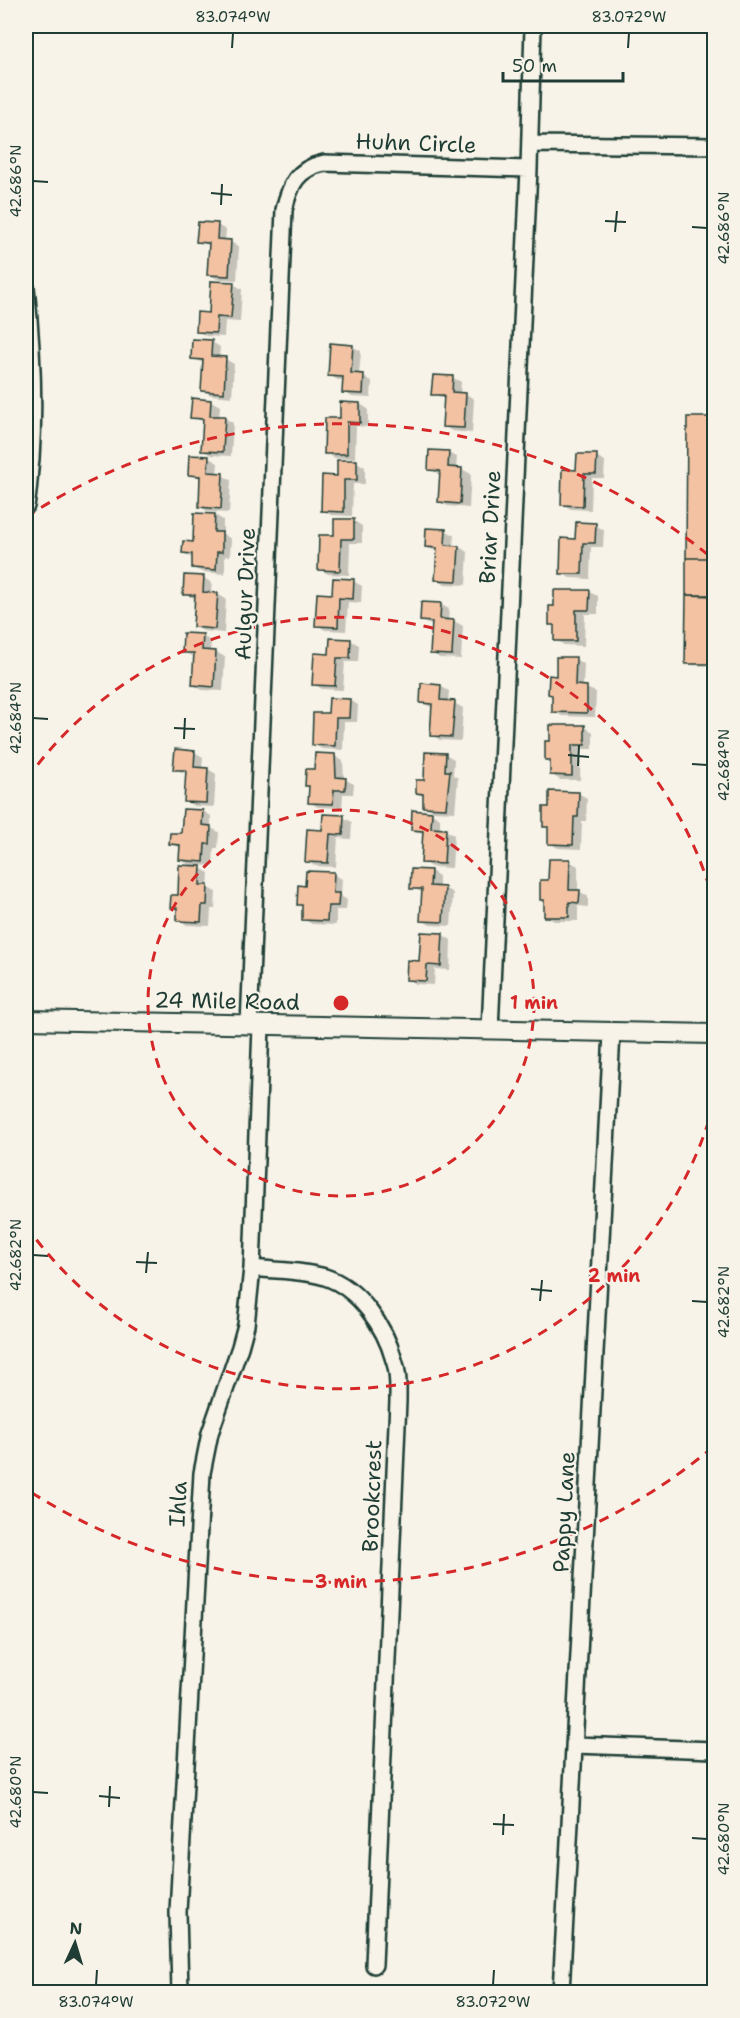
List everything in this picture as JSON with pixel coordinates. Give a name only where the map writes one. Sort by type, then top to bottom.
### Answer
[{"type":"street","name":"Briar Drive","points":[[490,1030],[529,169],[533,26]]},
{"type":"street","points":[[530,144],[714,146]]},
{"type":"street","name":"Huhn Circle","points":[[303,171],[312,166],[340,163],[529,169]]},
{"type":"street","name":"Aulgur Drive","points":[[255,1025],[284,210],[291,186],[303,171]]},
{"type":"street","points":[[26,287],[33,360],[26,506]]},
{"type":"street","name":"24 Mile Road","points":[[26,1020],[714,1034]]},
{"type":"street","name":"Ihla","points":[[180,1992],[178,1912],[202,1473],[210,1433],[246,1325],[252,1268],[255,1025]]},
{"type":"street","name":"Pappy Lane","points":[[561,1992],[612,1033]]},
{"type":"street","name":"Brookcrest","points":[[252,1268],[312,1274],[327,1278],[348,1289],[376,1320],[390,1348],[398,1376],[374,1965]]},
{"type":"street","points":[[575,1745],[714,1750]]},
{"type":"building","points":[[198,222],[218,223],[217,239],[231,240],[229,276],[207,275],[209,243],[196,242]]},
{"type":"building","points":[[211,281],[234,282],[231,318],[217,317],[216,333],[196,332],[197,312],[209,313]]},
{"type":"building","points":[[192,339],[212,340],[211,356],[226,357],[224,393],[201,391],[203,360],[191,359]]},
{"type":"building","points":[[330,343],[353,345],[351,373],[364,374],[363,394],[342,393],[343,377],[328,376]]},
{"type":"building","points":[[433,375],[453,376],[452,392],[466,393],[464,428],[442,427],[444,395],[431,395]]},
{"type":"building","points":[[192,398],[211,400],[210,416],[225,416],[223,452],[201,451],[203,419],[190,418]]},
{"type":"building","points":[[340,402],[360,403],[360,423],[347,422],[347,454],[324,454],[325,418],[340,418]]},
{"type":"building","points":[[687,417],[710,417],[709,558],[686,558]]},
{"type":"building","points":[[714,417],[714,558],[713,558]]},
{"type":"building","points":[[429,450],[449,451],[448,467],[462,468],[460,504],[438,502],[440,471],[428,470]]},
{"type":"building","points":[[577,454],[597,454],[596,474],[584,474],[583,506],[561,505],[562,469],[576,470]]},
{"type":"building","points":[[189,455],[209,456],[208,472],[223,473],[221,509],[199,507],[200,476],[188,475]]},
{"type":"building","points":[[337,460],[357,460],[357,480],[344,480],[344,512],[321,511],[322,475],[337,476]]},
{"type":"building","points":[[194,513],[215,514],[214,532],[222,532],[222,552],[217,552],[216,570],[192,568],[192,554],[182,553],[183,541],[193,542]]},
{"type":"building","points":[[334,519],[354,519],[354,539],[341,539],[340,571],[318,570],[319,535],[334,535]]},
{"type":"building","points":[[576,522],[596,523],[595,543],[583,543],[582,574],[560,574],[561,538],[575,539]]},
{"type":"building","points":[[426,528],[446,529],[445,545],[459,546],[457,581],[435,580],[437,548],[425,547]]},
{"type":"building","points":[[686,558],[714,558],[714,596],[686,595]]},
{"type":"building","points":[[184,575],[204,576],[203,592],[218,593],[215,629],[193,627],[195,595],[183,595]]},
{"type":"building","points":[[333,578],[354,579],[353,599],[339,598],[338,627],[315,626],[317,593],[332,594]]},
{"type":"building","points":[[554,590],[590,590],[589,610],[576,610],[576,641],[554,641],[554,625],[549,625],[549,606],[554,606]]},
{"type":"building","points":[[686,595],[710,595],[710,664],[685,664]]},
{"type":"building","points":[[713,596],[714,664],[712,664]]},
{"type":"building","points":[[421,602],[441,603],[440,619],[454,620],[452,655],[430,654],[432,622],[420,621]]},
{"type":"building","points":[[183,633],[203,634],[202,650],[216,651],[214,687],[192,685],[194,653],[182,653]]},
{"type":"building","points":[[330,638],[351,639],[350,658],[337,658],[335,686],[312,685],[314,653],[329,654]]},
{"type":"building","points":[[556,657],[576,657],[575,685],[587,686],[587,713],[552,712],[552,695],[548,694],[549,675],[556,676]]},
{"type":"building","points":[[421,683],[441,685],[440,700],[455,701],[452,737],[430,736],[432,704],[420,703]]},
{"type":"building","points":[[329,698],[350,699],[349,718],[336,718],[335,746],[312,745],[313,713],[328,713]]},
{"type":"building","points":[[550,725],[585,725],[585,745],[572,745],[572,776],[550,775],[550,760],[545,760],[545,741],[550,741]]},
{"type":"building","points":[[175,749],[195,751],[194,767],[208,768],[206,803],[184,802],[186,770],[173,770]]},
{"type":"building","points":[[425,752],[446,753],[445,771],[450,771],[446,808],[423,807],[423,794],[416,793],[416,780],[424,780]]},
{"type":"building","points":[[315,753],[335,754],[336,777],[346,778],[345,790],[334,790],[333,804],[308,803],[309,786],[305,786],[306,769],[314,769]]},
{"type":"building","points":[[549,791],[579,792],[578,817],[574,817],[573,845],[548,844],[548,827],[543,827],[543,807],[549,807]]},
{"type":"building","points":[[183,809],[203,810],[202,825],[211,826],[210,844],[205,844],[204,862],[179,860],[180,845],[169,844],[170,833],[181,833]]},
{"type":"building","points":[[412,810],[432,812],[431,828],[446,829],[444,864],[421,863],[423,831],[411,830]]},
{"type":"building","points":[[323,814],[344,815],[343,835],[330,834],[328,863],[305,862],[307,829],[322,830]]},
{"type":"building","points":[[549,859],[570,859],[569,890],[580,890],[579,903],[569,902],[569,917],[544,917],[544,900],[540,900],[540,880],[548,880]]},
{"type":"building","points":[[179,865],[201,866],[200,885],[208,885],[207,905],[202,905],[201,922],[177,921],[177,908],[170,908],[171,895],[178,895]]},
{"type":"building","points":[[411,869],[431,870],[430,886],[445,887],[443,922],[420,921],[422,889],[410,889]]},
{"type":"building","points":[[306,871],[334,872],[333,893],[339,893],[338,906],[328,906],[327,921],[302,920],[302,905],[297,905],[298,885],[305,886]]},
{"type":"building","points":[[421,932],[443,933],[441,966],[427,965],[426,981],[406,980],[407,960],[419,961]]}]
